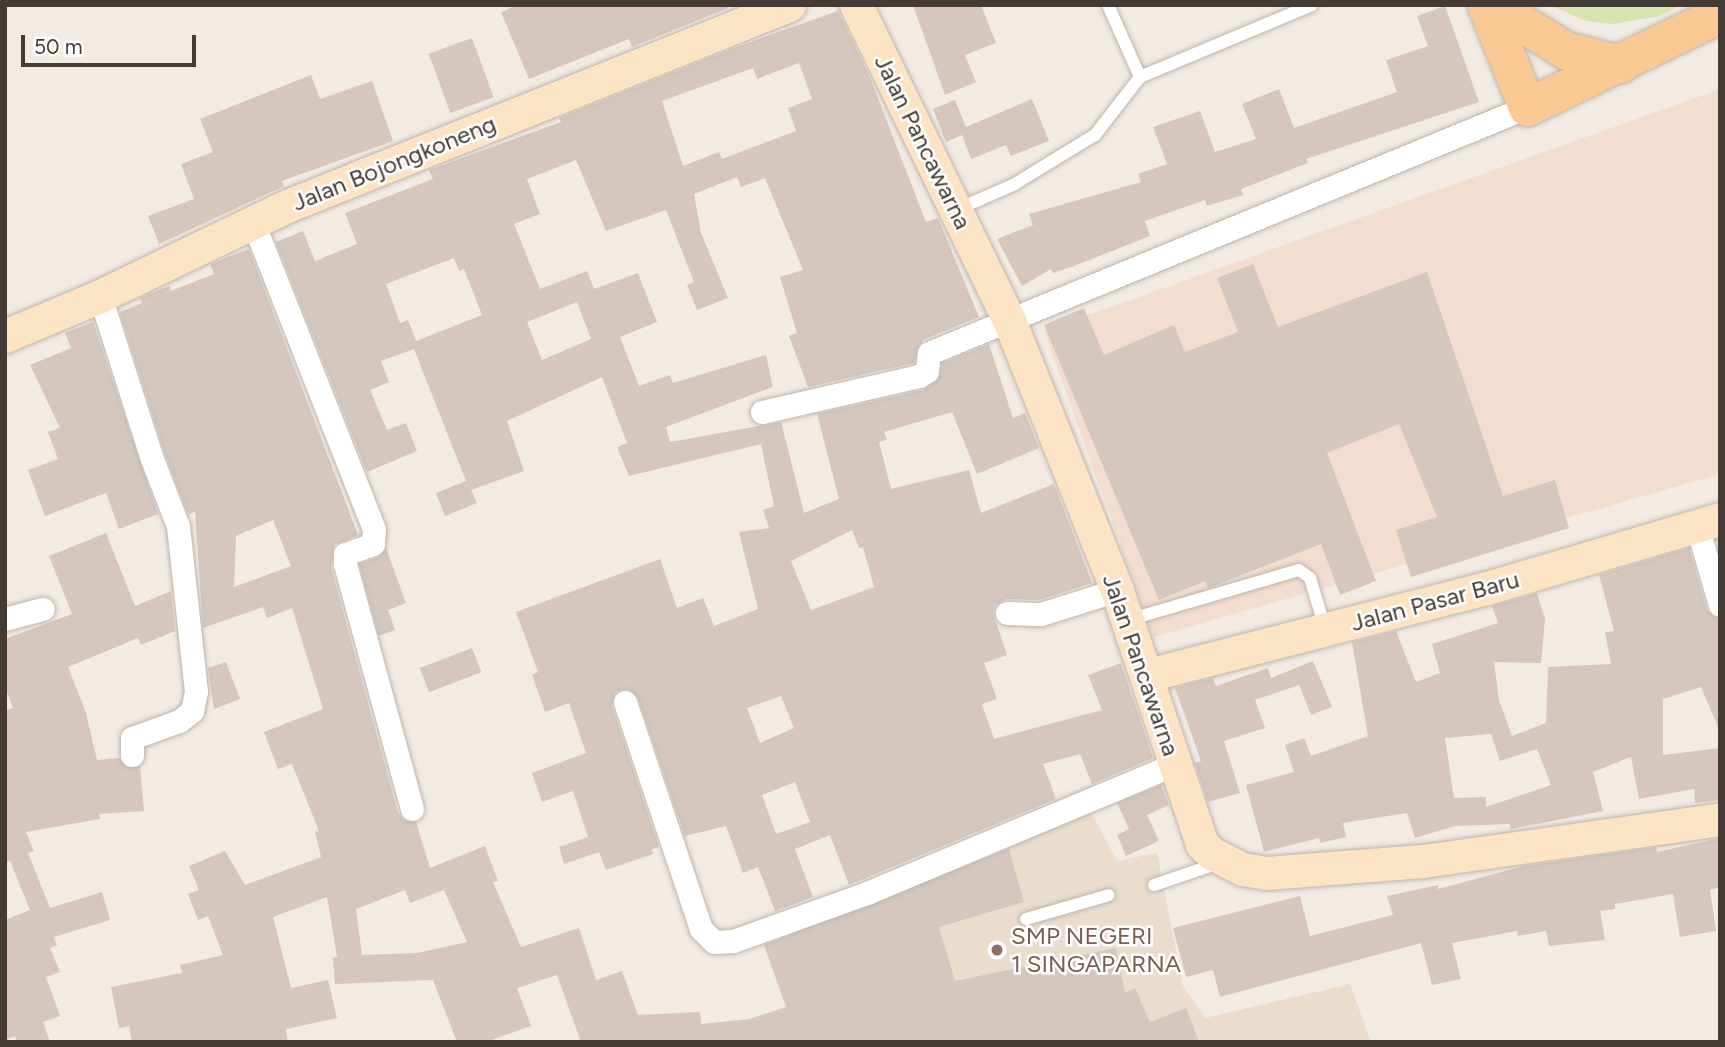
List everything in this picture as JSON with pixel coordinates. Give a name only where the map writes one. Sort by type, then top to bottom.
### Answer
[{"type":"main road","name":"Jalan Bojongkoneng","points":[[5,335],[100,296],[253,222],[789,5]]},
{"type":"main road","name":"Jalan Pancawarna","points":[[856,5],[1009,320],[1123,605],[1202,844],[1223,862]]},
{"type":"main road","points":[[1486,5],[1527,107],[1720,15]]},
{"type":"main road","points":[[1504,5],[1517,20],[1565,50],[1620,64]]},
{"type":"main road","points":[[1659,46],[1720,33]]},
{"type":"main road","name":"Jalan Pasar Baru","points":[[1148,675],[1487,588],[1708,522]]},
{"type":"main road","points":[[1223,862],[1266,873],[1423,861],[1720,820]]},
{"type":"street","points":[[762,412],[919,376],[927,371],[929,353],[1527,107]]},
{"type":"street","points":[[253,222],[374,529],[373,544],[345,554],[345,564],[412,809]]},
{"type":"street","points":[[100,296],[152,459],[178,526],[196,691],[192,711],[178,721],[132,738],[132,755]]},
{"type":"street","points":[[1708,522],[1720,605]]},
{"type":"street","points":[[1007,613],[1041,614],[1123,605]]},
{"type":"street","points":[[5,619],[43,609]]},
{"type":"street","points":[[625,702],[701,929],[714,942],[733,941],[867,893],[1175,764]]},
{"type":"lane","points":[[1108,5],[1140,77]]},
{"type":"lane","points":[[956,210],[1013,186],[1096,135],[1140,77],[1312,5]]},
{"type":"lane","points":[[1123,605],[1299,570],[1310,578],[1325,630]]},
{"type":"lane","points":[[1154,885],[1223,862]]},
{"type":"lane","points":[[1026,919],[1109,895]]},
{"type":"shaded area","points":[[1720,89],[1720,474],[1154,637],[1044,331]]},
{"type":"shaded area","name":"SMP NEGERI 1 SINGAPARNA","points":[[1090,810],[1117,861],[1157,853],[1183,986],[1205,1018],[1350,984],[1371,1042],[845,1042],[807,916]]},
{"type":"green space","points":[[1549,5],[1680,5],[1660,16],[1612,24],[1587,21]]},
{"type":"building","points":[[518,5],[728,5],[728,8],[632,47],[629,39],[529,79],[501,12]]},
{"type":"building","points":[[913,5],[981,5],[996,43],[965,55],[976,82],[945,95]]},
{"type":"building","points":[[1445,6],[1479,102],[1306,159],[1308,163],[1241,189],[1243,195],[1207,206],[1205,200],[1145,221],[1150,236],[1053,273],[1051,269],[1022,286],[997,239],[1033,225],[1029,214],[1141,182],[1138,174],[1167,164],[1153,127],[1200,111],[1215,152],[1256,139],[1242,104],[1279,89],[1294,128],[1397,92],[1386,60],[1428,46],[1417,16]]},
{"type":"building","points":[[838,11],[869,75],[926,222],[938,218],[979,317],[923,340],[914,363],[808,387],[789,336],[797,333],[780,277],[803,270],[765,178],[741,187],[737,177],[694,194],[701,233],[728,298],[697,310],[687,285],[694,282],[666,210],[606,231],[576,160],[527,179],[540,214],[514,224],[540,289],[587,271],[594,289],[638,273],[657,322],[620,337],[639,386],[670,375],[673,383],[766,355],[773,387],[666,427],[670,442],[781,422],[804,513],[839,499],[817,414],[923,390],[938,379],[942,363],[989,344],[1013,418],[1025,413],[1039,448],[977,474],[952,412],[884,432],[887,440],[879,442],[891,489],[969,470],[981,513],[1054,484],[1092,583],[1039,600],[1007,599],[996,605],[993,613],[1007,655],[984,663],[997,699],[982,704],[994,739],[1102,710],[1088,675],[1121,663],[1153,758],[1092,784],[1080,754],[1043,764],[1056,799],[849,885],[830,835],[795,849],[813,897],[775,911],[758,867],[743,873],[726,826],[685,836],[638,698],[628,689],[615,692],[612,706],[659,847],[652,849],[653,854],[606,870],[599,852],[564,864],[559,847],[588,837],[573,791],[542,802],[532,773],[586,753],[569,703],[545,712],[532,675],[538,672],[516,612],[660,559],[677,608],[703,598],[714,626],[758,609],[739,532],[769,528],[763,510],[774,506],[761,444],[629,476],[617,447],[627,443],[602,377],[507,421],[524,471],[471,490],[477,503],[445,516],[436,493],[466,481],[414,349],[381,361],[389,382],[370,390],[387,430],[406,423],[417,451],[367,472],[276,242],[303,231],[315,261],[357,244],[345,213],[433,179],[429,170],[561,122],[559,118],[739,46]],"holes":[[[799,63],[812,99],[788,108],[796,131],[722,159],[719,152],[683,166],[662,101],[753,68],[757,79]],[[454,258],[459,271],[464,269],[482,315],[416,341],[408,320],[400,323],[386,284]],[[577,302],[591,339],[542,360],[527,322]],[[852,530],[859,548],[863,547],[874,587],[811,610],[791,561]],[[781,696],[794,728],[760,743],[747,708]],[[795,782],[810,822],[776,834],[762,795]]]},
{"type":"building","points":[[472,38],[494,97],[450,113],[429,54]]},
{"type":"building","points":[[311,75],[320,99],[372,81],[393,141],[282,181],[284,186],[159,244],[148,216],[194,199],[181,164],[213,152],[200,119]]},
{"type":"building","points":[[1032,99],[1049,141],[1011,156],[1006,145],[971,159],[962,135],[946,142],[933,109],[955,100],[966,127]]},
{"type":"building","points":[[249,249],[358,535],[334,545],[331,567],[398,813],[403,819],[416,822],[430,868],[485,846],[498,881],[493,882],[521,947],[579,928],[596,980],[622,971],[638,1015],[700,1012],[701,1024],[750,1019],[786,1007],[764,945],[1009,849],[1024,902],[939,927],[955,981],[1116,948],[1125,993],[1135,988],[1150,1022],[1186,1008],[1199,1042],[581,1042],[557,975],[517,988],[531,1026],[486,1042],[457,1042],[433,980],[335,984],[333,958],[337,957],[327,897],[273,917],[291,988],[328,980],[337,1018],[286,1029],[288,1042],[132,1042],[129,1026],[119,1028],[111,987],[182,973],[180,965],[223,955],[208,916],[198,920],[188,894],[199,890],[189,866],[225,851],[245,885],[321,857],[315,832],[319,831],[292,764],[278,769],[264,732],[323,709],[292,608],[267,618],[263,607],[203,628],[195,512],[188,514],[165,454],[120,312],[142,303],[140,298],[151,293],[169,286],[171,291],[214,274],[210,264]],"holes":[[[273,520],[291,566],[234,587],[236,536]],[[405,890],[410,903],[444,890],[467,942],[417,953],[362,955],[356,909]]]},
{"type":"building","points":[[1253,264],[1278,327],[1427,272],[1503,496],[1555,480],[1569,528],[1411,577],[1396,530],[1437,517],[1399,424],[1327,453],[1376,581],[1340,595],[1321,544],[1208,588],[1205,581],[1159,600],[1044,325],[1084,308],[1104,355],[1174,325],[1185,352],[1238,332],[1217,278]]},
{"type":"building","points":[[93,322],[158,514],[119,529],[106,493],[45,516],[28,470],[58,459],[48,432],[60,428],[30,365],[71,348],[65,333]]},
{"type":"building","points":[[106,533],[135,606],[171,591],[175,631],[141,645],[138,638],[68,667],[86,713],[97,760],[119,758],[126,767],[140,766],[144,811],[99,814],[100,819],[26,832],[34,851],[28,853],[50,908],[102,892],[110,920],[54,937],[57,945],[50,948],[60,972],[46,977],[60,1016],[43,1022],[50,1042],[17,1042],[15,1036],[5,1040],[5,920],[30,910],[10,861],[5,863],[5,711],[13,708],[5,687],[5,639],[72,614],[49,556]]},
{"type":"building","points":[[386,548],[406,603],[388,610],[395,630],[379,636],[359,564],[378,557]]},
{"type":"building","points":[[1689,548],[1707,610],[1720,619],[1720,732],[1701,687],[1663,699],[1663,755],[1720,748],[1720,800],[1695,803],[1694,789],[1639,799],[1631,757],[1593,772],[1603,811],[1511,829],[1509,824],[1455,826],[1415,838],[1407,813],[1343,823],[1346,837],[1320,843],[1319,838],[1264,852],[1246,785],[1294,772],[1285,745],[1304,738],[1311,756],[1368,736],[1352,642],[1396,631],[1416,682],[1440,673],[1432,644],[1498,623],[1492,606],[1537,593],[1545,619],[1541,663],[1494,662],[1499,700],[1512,736],[1546,723],[1548,667],[1611,664],[1605,632],[1614,631],[1599,575]],"holes":[[[1491,734],[1500,761],[1537,749],[1551,785],[1486,807],[1486,797],[1454,798],[1445,738]]]},
{"type":"building","points":[[472,648],[481,672],[429,692],[420,668]]},
{"type":"building","points":[[1313,661],[1332,707],[1311,715],[1299,685],[1255,700],[1265,728],[1224,741],[1240,793],[1208,802],[1195,763],[1201,761],[1175,688],[1213,678],[1216,686],[1268,668],[1271,678]]},
{"type":"building","points":[[226,662],[240,699],[214,709],[208,668]]},
{"type":"building","points":[[1161,785],[1169,805],[1147,815],[1159,841],[1126,856],[1117,835],[1129,829],[1117,803]]},
{"type":"building","points":[[1720,838],[1720,887],[1710,890],[1716,931],[1680,937],[1673,894],[1615,904],[1615,909],[1600,911],[1605,940],[1549,946],[1546,931],[1518,936],[1517,931],[1452,943],[1461,979],[1432,985],[1421,943],[1220,997],[1213,970],[1186,977],[1173,928],[1300,896],[1310,936],[1393,915],[1387,896],[1438,885],[1438,889],[1524,866],[1656,847],[1657,852]]},
{"type":"place","name":"SMP NEGERI 1 SINGAPARNA","points":[[997,950]]}]
